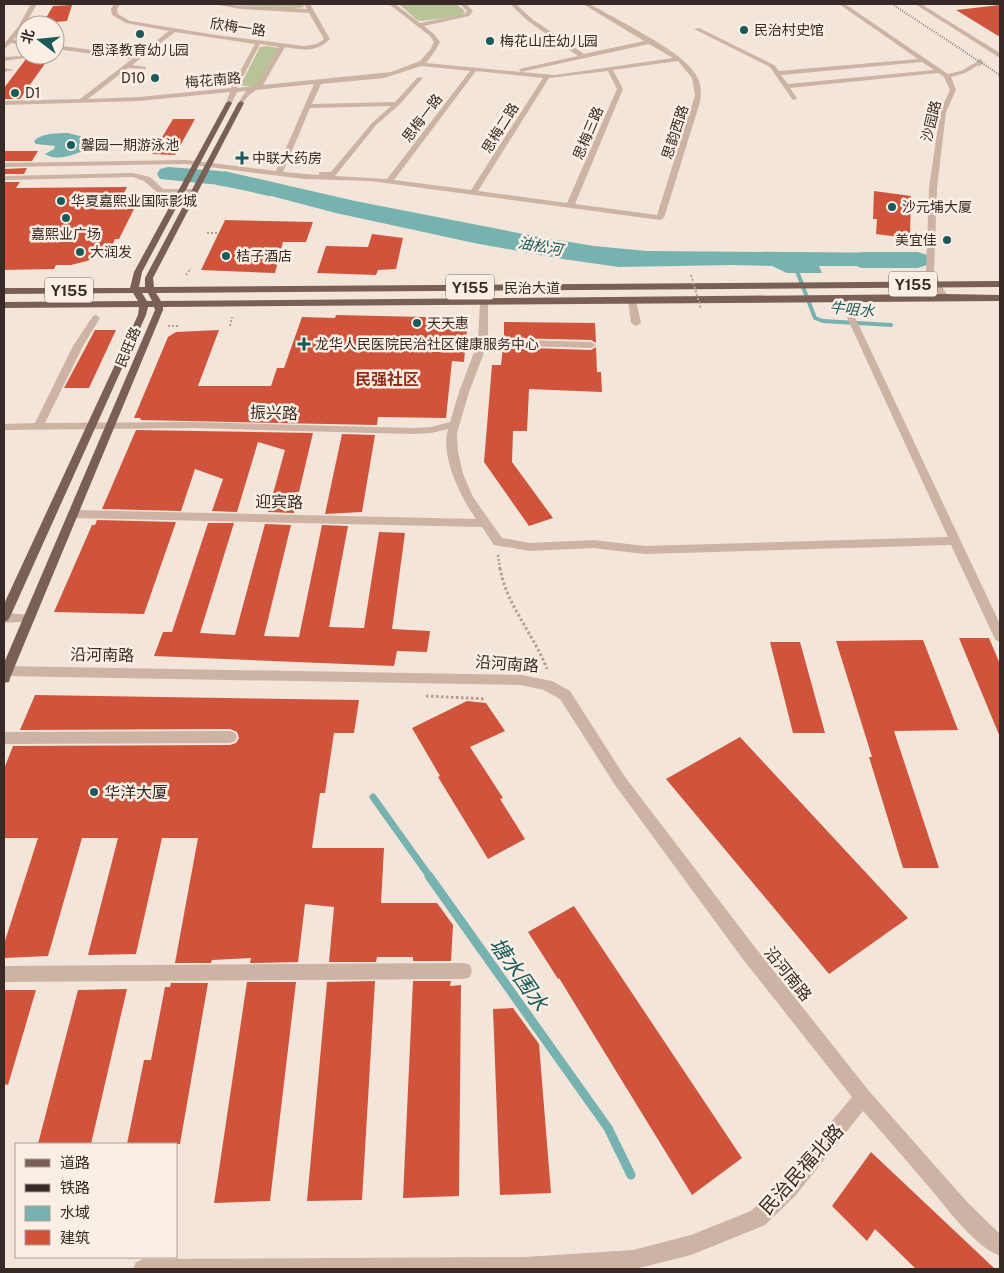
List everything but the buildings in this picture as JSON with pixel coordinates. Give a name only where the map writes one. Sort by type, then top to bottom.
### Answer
[{"type":"main road","points":[[135,289],[134,282],[138,272],[229,103]]},
{"type":"main road","points":[[158,304],[147,284],[152,271],[195,188],[209,167],[241,103]]},
{"type":"main road","name":"民治大道","points":[[4,291],[1000,284]]},
{"type":"main road","name":"民旺路","points":[[4,617],[138,325],[144,304],[135,289]]},
{"type":"main road","name":"民治大道","points":[[4,305],[1000,298]]},
{"type":"main road","name":"民旺路","points":[[5,673],[156,319],[159,310],[158,304]]},
{"type":"street","points":[[4,46],[20,28],[34,4]]},
{"type":"street","name":"欣梅一路","points":[[116,4],[114,9],[116,15],[143,26],[258,43],[308,48],[319,46],[327,41],[327,38],[307,4]]},
{"type":"street","points":[[216,4],[311,11]]},
{"type":"street","points":[[392,4],[432,35],[436,42],[433,52],[421,64]]},
{"type":"street","points":[[419,25],[468,15],[470,11],[463,4]]},
{"type":"street","points":[[513,4],[530,20],[584,56]]},
{"type":"street","name":"思韵西路","points":[[570,206],[660,218],[699,95],[695,76],[678,59],[586,4]]},
{"type":"street","points":[[842,4],[947,76],[963,72],[977,64]]},
{"type":"street","points":[[918,4],[995,56]]},
{"type":"street","points":[[697,28],[772,66],[794,98]]},
{"type":"street","points":[[81,101],[173,31]]},
{"type":"street","points":[[9,41],[15,42]]},
{"type":"street","points":[[511,72],[648,42]]},
{"type":"street","points":[[229,103],[233,96],[233,91],[258,43]]},
{"type":"street","points":[[241,103],[246,94],[261,84],[283,45]]},
{"type":"street","points":[[65,48],[137,58]]},
{"type":"street","points":[[421,64],[547,76],[567,76],[678,59]]},
{"type":"street","points":[[777,73],[924,60]]},
{"type":"street","name":"梅花南路","points":[[5,105],[139,99],[254,90],[384,76],[421,64]]},
{"type":"street","points":[[126,66],[144,68]]},
{"type":"street","name":"思梅一路","points":[[390,181],[474,69]]},
{"type":"street","points":[[4,70],[12,70]]},
{"type":"street","name":"思梅三路","points":[[570,206],[620,89],[610,70]]},
{"type":"street","points":[[786,86],[939,71]]},
{"type":"street","points":[[114,76],[125,77]]},
{"type":"street","name":"思梅二路","points":[[474,193],[547,76]]},
{"type":"street","name":"沙园路","points":[[944,297],[935,284],[930,267],[933,188],[938,140],[943,112],[953,90],[947,76]]},
{"type":"street","points":[[278,174],[333,174],[374,124],[397,104],[420,78]]},
{"type":"street","points":[[278,174],[318,83]]},
{"type":"street","points":[[308,106],[397,104]]},
{"type":"street","points":[[4,165],[182,162],[209,167],[331,179],[390,181],[570,206]]},
{"type":"street","points":[[4,178],[133,176],[148,179],[161,190],[195,188]]},
{"type":"street","points":[[842,298],[1000,637]]},
{"type":"street","points":[[632,301],[636,323]]},
{"type":"street","points":[[484,302],[483,342],[464,392],[460,425],[452,433],[452,443],[458,474],[468,498],[498,542],[522,546],[593,544],[645,550],[954,540]]},
{"type":"street","points":[[38,427],[78,346],[96,318]]},
{"type":"street","points":[[483,342],[591,345]]},
{"type":"street","name":"振兴路","points":[[4,427],[91,427],[110,425],[431,430],[460,425]]},
{"type":"street","name":"迎宾路","points":[[73,514],[484,523]]},
{"type":"street","points":[[4,617],[29,618]]},
{"type":"street","name":"沿河南路","points":[[5,673],[521,680],[547,685],[565,695],[620,781],[748,952],[863,1097]]},
{"type":"street","points":[[4,738],[230,737]]},
{"type":"street","points":[[4,974],[464,971]]},
{"type":"street","points":[[863,1097],[961,1210],[984,1234],[1000,1246]]},
{"type":"street","name":"民治民福北路","points":[[143,1269],[525,1268],[633,1260],[691,1245],[758,1218],[789,1188],[863,1097]]},
{"type":"path","points":[[207,233],[218,233]]},
{"type":"path","points":[[186,276],[191,268]]},
{"type":"path","points":[[691,275],[701,309]]},
{"type":"path","points":[[230,326],[233,316]]},
{"type":"path","points":[[167,326],[180,326]]},
{"type":"path","points":[[498,542],[502,581],[514,607],[543,657],[548,675],[547,685]]},
{"type":"green space","points":[[224,4],[302,4],[304,7],[292,9]]},
{"type":"green space","points":[[399,4],[456,4],[465,13],[460,16],[422,21],[417,20]]},
{"type":"green space","points":[[260,47],[279,48],[260,83],[255,86],[240,86]]},
{"type":"water","name":"馨园一期游泳池","points":[[68,133],[87,138],[89,146],[74,155],[55,157],[45,154],[54,149],[55,146],[36,144],[34,141],[45,135]]},
{"type":"water","points":[[224,171],[355,201],[594,246],[647,251],[913,253],[914,266],[819,266],[822,273],[787,273],[772,266],[619,267],[474,243],[336,213],[252,191],[216,185]]},
{"type":"waterway","name":"油松河","points":[[168,174],[220,178],[269,189]]},
{"type":"waterway","name":"油松河","points":[[862,260],[918,260]]},
{"type":"waterway","name":"牛咀水","points":[[795,266],[815,318],[823,321],[891,325]]},
{"type":"waterway","name":"塘水围水","points":[[373,797],[430,877]]},
{"type":"waterway","name":"塘水围水","points":[[429,876],[608,1128],[631,1175]]},
{"type":"tunnel","points":[[977,64],[983,60]]},
{"type":"railway","points":[[892,4],[1000,75]]},
{"type":"place","name":"民治村史馆","points":[[744,30]]},
{"type":"place","name":"恩泽教育幼儿园","points":[[140,34]]},
{"type":"place","name":"梅花山庄幼儿园","points":[[490,41]]},
{"type":"place","name":"D10","points":[[155,78]]},
{"type":"place","name":"D1","points":[[15,93]]},
{"type":"place","name":"馨园一期游泳池","points":[[71,145]]},
{"type":"place","name":"中联大药房","points":[[242,158]]},
{"type":"place","name":"华夏嘉熙业国际影城","points":[[61,201]]},
{"type":"place","name":"沙元埔大厦","points":[[892,207]]},
{"type":"place","name":"嘉熙业广场","points":[[66,218]]},
{"type":"place","name":"美宜佳","points":[[947,240]]},
{"type":"place","name":"大润发","points":[[80,252]]},
{"type":"place","name":"桔子酒店","points":[[226,256]]},
{"type":"place","name":"天天惠","points":[[417,323]]},
{"type":"place","name":"龙华人民医院民治社区健康服务中心","points":[[304,344]]},
{"type":"place","name":"华洋大厦","points":[[94,792]]},
{"type":"district","name":"民强社区","points":[[387,379]]}]
